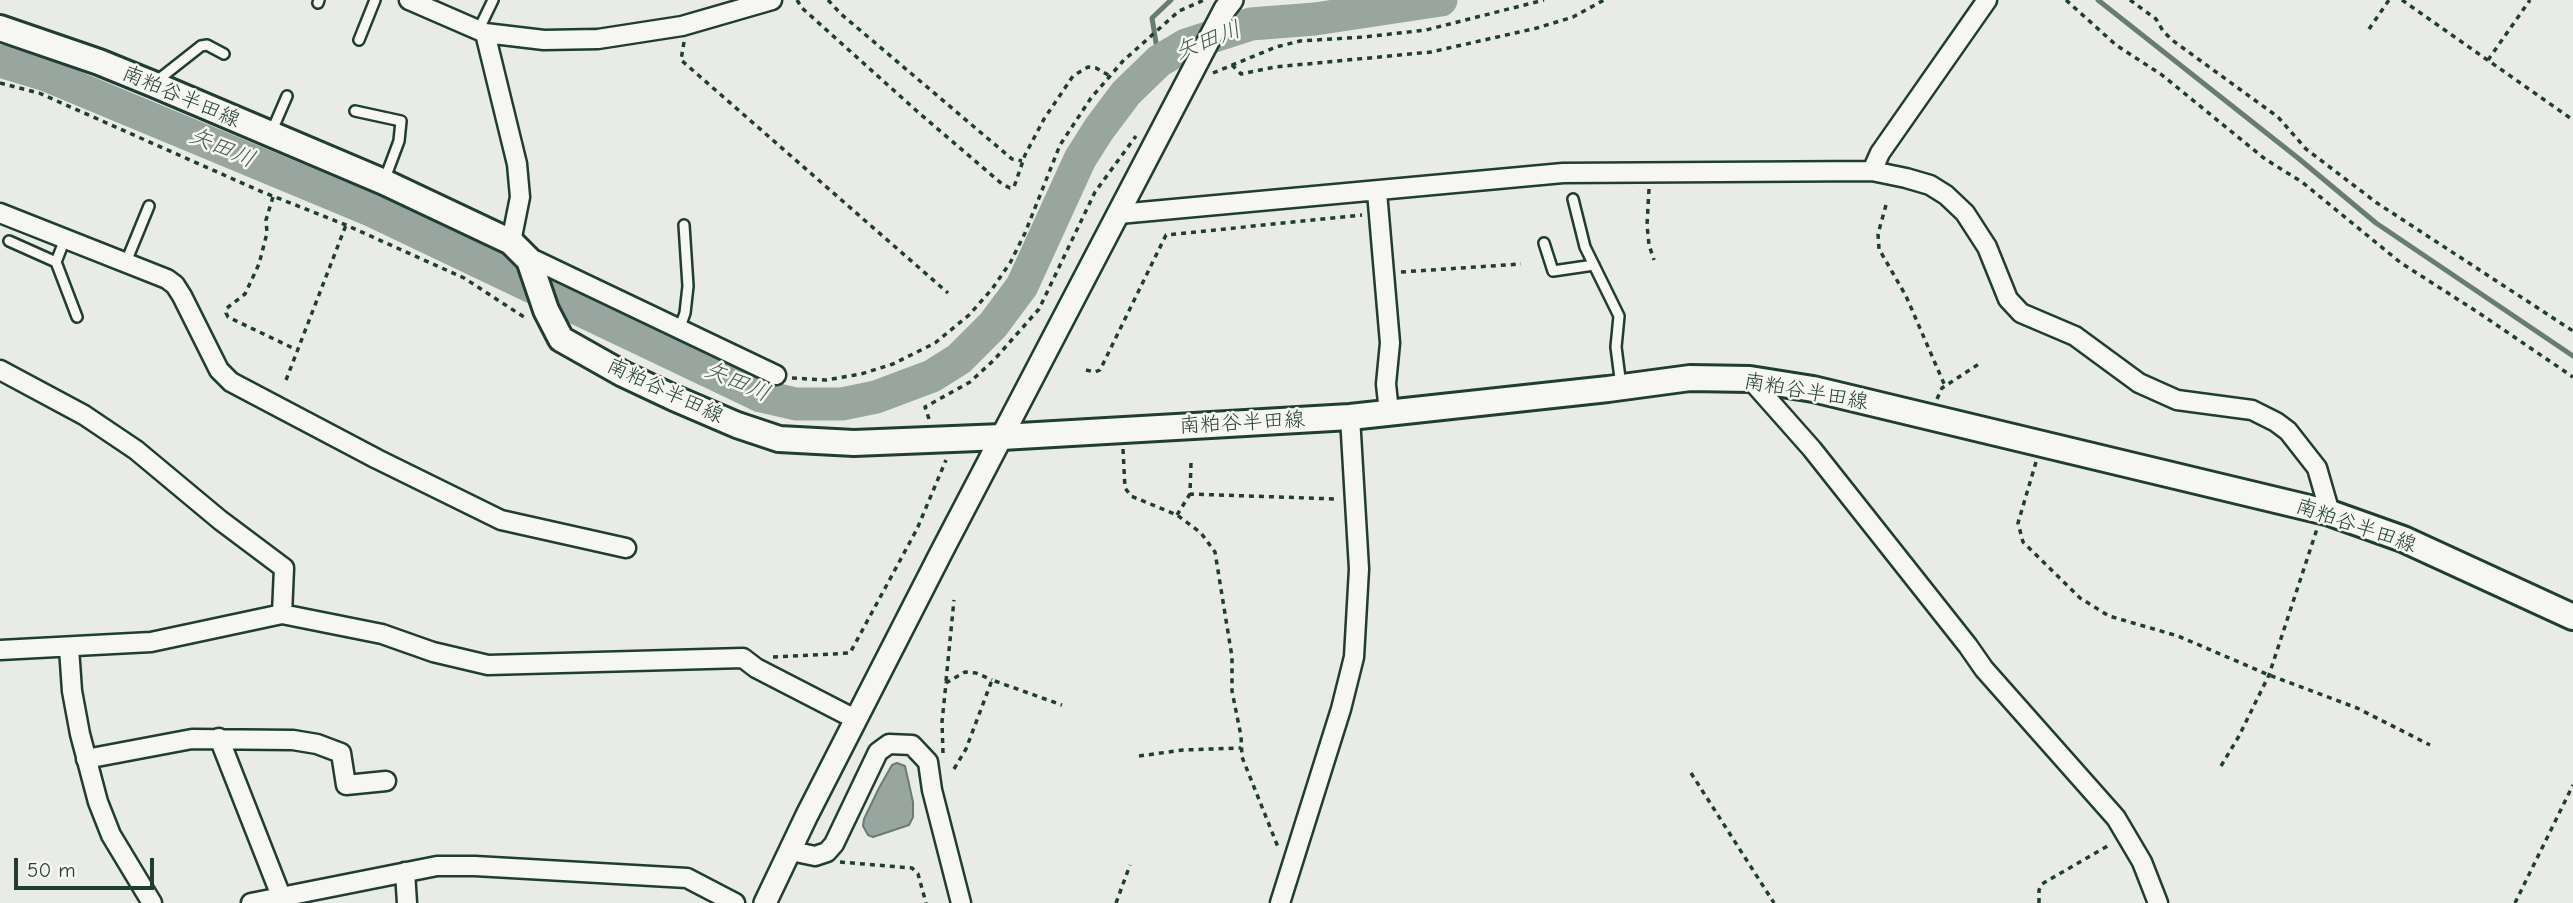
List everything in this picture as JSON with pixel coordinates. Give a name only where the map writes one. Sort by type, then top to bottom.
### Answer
[{"type":"main road","name":"南粕谷半田線","points":[[0,28],[99,62],[271,134],[384,182],[511,242],[529,260],[549,316],[561,338],[623,374],[737,425],[779,439],[853,443],[1350,417],[1690,378],[1750,379],[1813,389],[2326,512],[2403,539],[2573,617]]},
{"type":"street","points":[[410,0],[482,31],[544,40],[598,39],[682,26],[772,0]]},
{"type":"street","points":[[1872,171],[1880,153],[1987,0]]},
{"type":"street","points":[[765,903],[855,719],[1229,5]]},
{"type":"street","points":[[482,31],[517,164],[520,197],[511,242]]},
{"type":"street","points":[[1119,214],[1563,173],[1872,171],[1930,186],[1946,195],[1965,213],[1987,247],[2008,299],[2021,313],[2075,336],[2139,383],[2176,400],[2252,410],[2288,431],[2317,468],[2326,512]]},
{"type":"street","points":[[1377,192],[1390,342],[1386,384],[1389,412]]},
{"type":"street","points":[[0,212],[167,279],[175,285],[219,370],[232,382],[389,465],[501,520],[626,548]]},
{"type":"street","points":[[529,260],[537,261],[776,375]]},
{"type":"street","points":[[0,370],[84,415],[136,450],[220,520],[284,568],[282,614]]},
{"type":"street","points":[[1750,379],[1812,449],[1984,668],[2116,818],[2143,862],[2158,903]]},
{"type":"street","points":[[1280,903],[1341,709],[1354,657],[1359,569],[1350,417]]},
{"type":"street","points":[[0,650],[151,642],[282,614],[382,634],[433,652],[488,665],[743,658],[756,668],[855,719]]},
{"type":"street","points":[[69,648],[72,691],[86,759],[111,835],[152,903]]},
{"type":"street","points":[[86,759],[165,743],[219,738],[293,740],[317,744],[341,753],[346,785],[386,781]]},
{"type":"street","points":[[219,738],[281,896]]},
{"type":"street","points":[[791,851],[815,856],[834,845],[878,752],[889,744],[912,745],[928,762],[932,790],[961,903]]},
{"type":"street","points":[[251,903],[437,866],[687,878],[736,903]]},
{"type":"street","points":[[405,872],[407,903]]},
{"type":"lane","points":[[359,40],[375,0]]},
{"type":"lane","points":[[482,31],[492,0]]},
{"type":"lane","points":[[153,85],[156,79],[201,46],[207,45],[224,54]]},
{"type":"lane","points":[[271,134],[287,96]]},
{"type":"lane","points":[[355,111],[401,121],[398,141],[384,182]]},
{"type":"lane","points":[[1573,199],[1585,247],[1619,316],[1616,346],[1621,387]]},
{"type":"lane","points":[[127,262],[149,206]]},
{"type":"lane","points":[[679,330],[685,313],[688,286],[684,225]]},
{"type":"lane","points":[[65,239],[56,262],[77,317]]},
{"type":"lane","points":[[9,241],[56,262]]},
{"type":"lane","points":[[1544,243],[1553,271],[1551,283]]},
{"type":"lane","points":[[1553,271],[1594,265]]},
{"type":"path","points":[[797,0],[802,8],[1002,184],[1010,188],[1014,187],[1044,119],[1073,76],[1088,67],[1096,68],[1110,76]]},
{"type":"path","points":[[828,0],[1012,159],[1023,162]]},
{"type":"path","points":[[776,375],[826,380],[862,374],[894,364],[935,344],[969,315],[1010,263],[1060,145],[1075,120],[1123,61],[1179,11],[1204,0]]},
{"type":"path","points":[[1194,70],[1202,77],[1276,47],[1300,41],[1426,30],[1544,0]]},
{"type":"path","points":[[1232,65],[1241,74],[1275,67],[1431,52],[1573,18],[1604,0]]},
{"type":"path","points":[[2066,0],[2116,45],[2162,75],[2264,159],[2302,182],[2400,263],[2573,377]]},
{"type":"path","points":[[2130,0],[2157,19],[2172,40],[2278,117],[2306,149],[2377,203],[2573,331]]},
{"type":"path","points":[[2369,29],[2389,0]]},
{"type":"path","points":[[2402,0],[2573,120]]},
{"type":"path","points":[[2488,60],[2530,0]]},
{"type":"path","points":[[682,26],[684,35],[681,60],[948,293]]},
{"type":"path","points":[[0,83],[39,93],[464,278],[533,323],[549,316]]},
{"type":"path","points":[[743,658],[850,653],[917,529],[945,463],[949,439],[935,430],[925,407],[970,382],[1039,309],[1095,192],[1113,165],[1133,138],[1144,130],[1161,134]]},
{"type":"path","points":[[1650,173],[1647,225],[1648,245],[1654,260]]},
{"type":"path","points":[[274,196],[266,220],[267,233],[259,264],[245,294],[227,308],[226,313],[228,317],[297,350]]},
{"type":"path","points":[[1886,205],[1878,234],[1879,249],[1906,296],[1945,386]]},
{"type":"path","points":[[1086,370],[1100,370],[1166,234],[1378,213]]},
{"type":"path","points":[[286,380],[346,225]]},
{"type":"path","points":[[1385,273],[1521,264]]},
{"type":"path","points":[[1930,417],[1942,388],[1982,362]]},
{"type":"path","points":[[1122,430],[1125,488],[1137,499],[1177,515],[1201,533],[1215,552],[1232,657],[1232,691],[1242,757],[1273,838],[1291,866]]},
{"type":"path","points":[[2040,443],[2018,523],[2023,542],[2080,598],[2109,616],[2178,636],[2269,675],[2357,708],[2430,745]]},
{"type":"path","points":[[1177,515],[1190,494],[1191,463]]},
{"type":"path","points":[[1190,494],[1343,499],[1356,504]]},
{"type":"path","points":[[2221,766],[2269,675],[2326,512]]},
{"type":"path","points":[[942,766],[942,722],[954,600]]},
{"type":"path","points":[[946,683],[965,672],[976,673],[1062,705]]},
{"type":"path","points":[[954,769],[966,749],[992,680]]},
{"type":"path","points":[[1139,756],[1183,750],[1241,748]]},
{"type":"path","points":[[1692,773],[1774,903]]},
{"type":"path","points":[[2515,903],[2573,785]]},
{"type":"path","points":[[2039,903],[2042,884],[2127,835]]},
{"type":"path","points":[[824,853],[830,860],[843,863],[912,868],[918,874],[926,903]]},
{"type":"path","points":[[1116,903],[1130,865]]},
{"type":"shaded area","points":[[897,763],[905,766],[913,802],[913,817],[909,825],[873,837],[868,835],[863,826],[864,819],[892,765]]},
{"type":"waterway","points":[[1159,61],[1152,18],[1171,0]]},
{"type":"waterway","name":"矢田川","points":[[0,61],[46,75],[373,211],[761,396],[796,404],[842,404],[876,397],[932,376],[959,359],[993,325],[1022,286],[1080,159],[1126,93],[1159,61],[1186,45],[1251,24],[1315,19],[1441,0]]},
{"type":"waterway","points":[[2098,0],[2376,223],[2573,356]]}]
